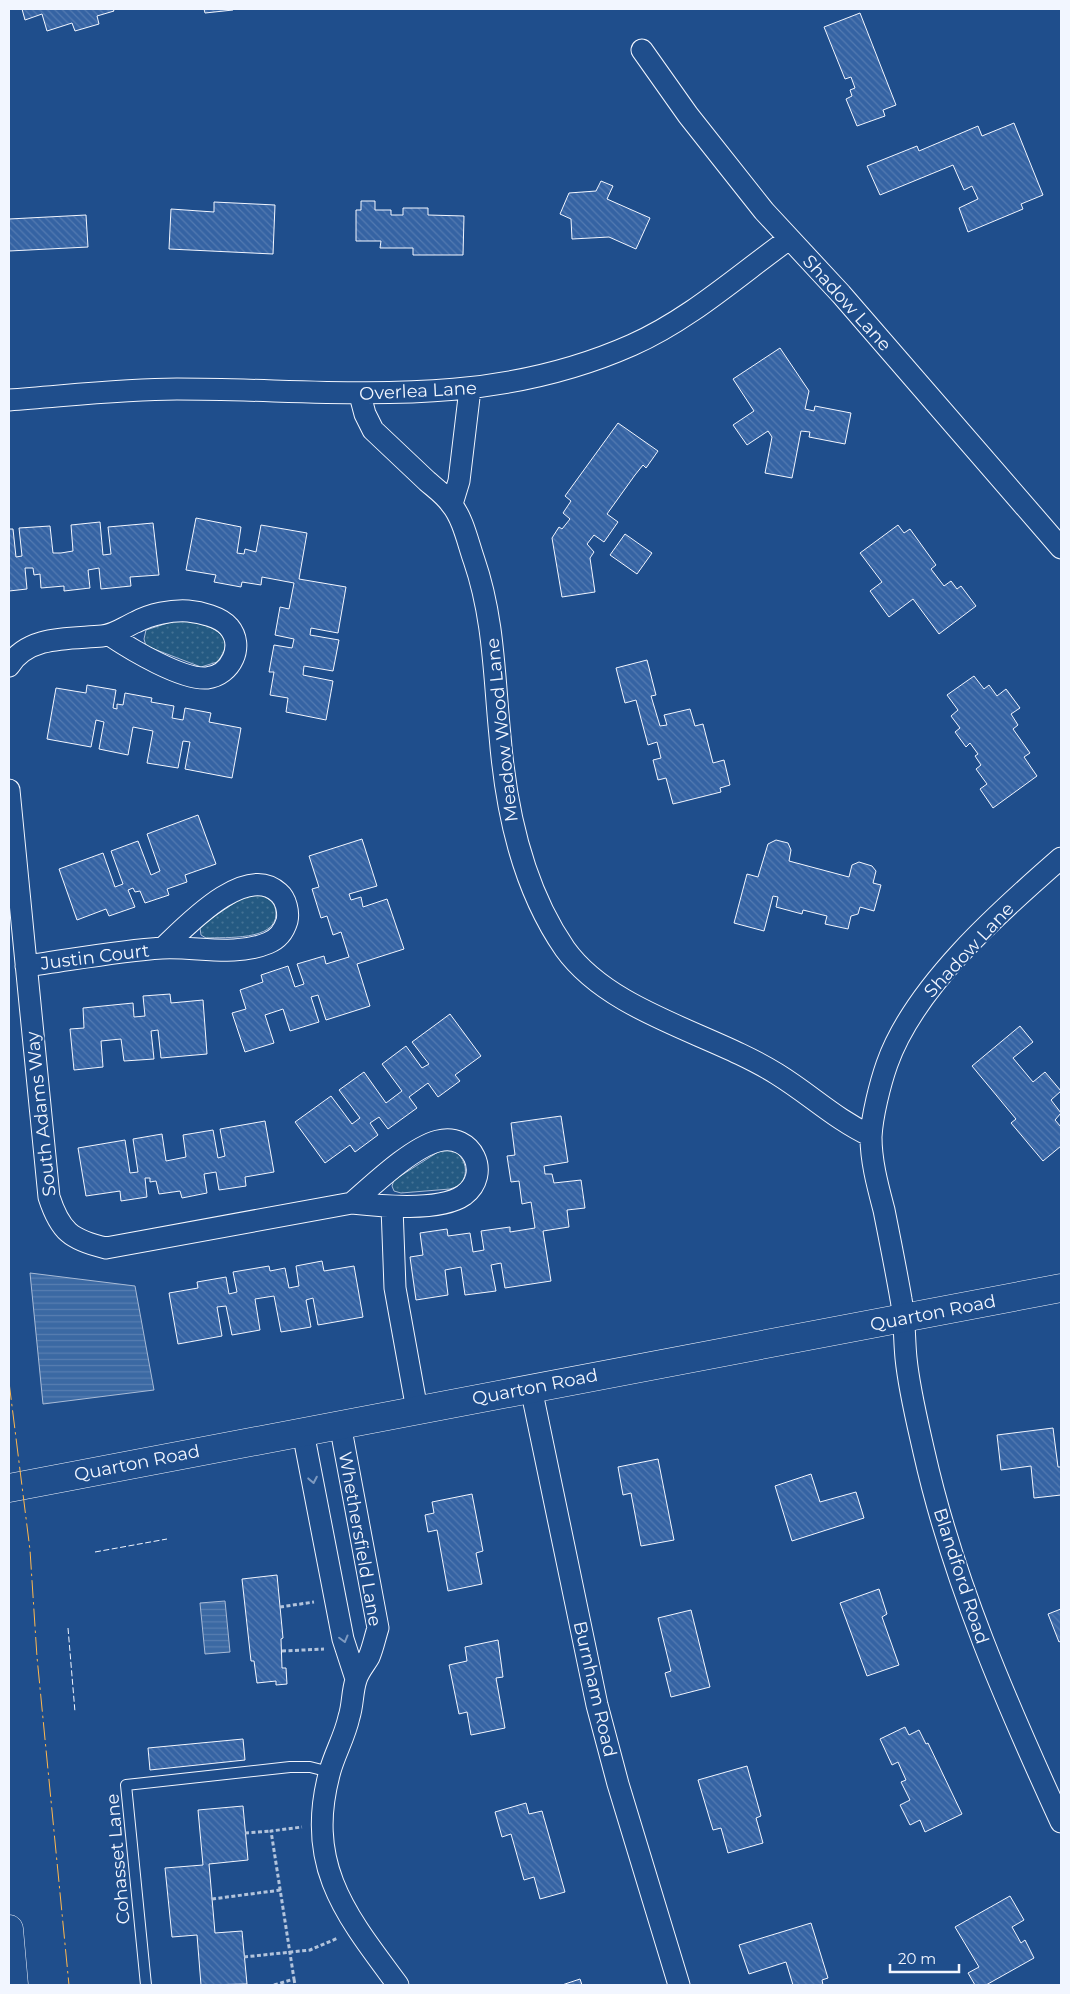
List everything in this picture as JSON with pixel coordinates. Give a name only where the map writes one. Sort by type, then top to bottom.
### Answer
[{"type":"main road","name":"Quarton Road","points":[[9,1488],[1061,1288]]},
{"type":"main road","points":[[9,1929],[14,1985]]},
{"type":"street","name":"Shadow Lane","points":[[642,50],[739,181],[789,239],[841,294],[1061,548]]},
{"type":"street","name":"Overlea Lane","points":[[9,400],[154,389],[360,395],[470,389],[567,370],[633,345],[657,333],[789,239]]},
{"type":"street","points":[[452,504],[459,481],[470,389]]},
{"type":"street","name":"Meadow Wood Lane","points":[[360,395],[365,414],[373,430],[452,504],[468,544],[487,603],[493,641],[504,772],[515,838],[527,872],[546,915],[566,950],[589,974],[615,995],[746,1057],[778,1075],[846,1124],[871,1136]]},
{"type":"street","points":[[9,666],[15,655],[41,642],[111,636],[137,621],[170,611],[188,611],[212,616],[229,626],[236,638],[236,650],[232,661],[225,671],[216,676],[194,677],[152,660],[111,636]]},
{"type":"street","name":"South Adams Way","points":[[9,790],[10,822],[48,1197],[55,1216],[68,1232],[83,1243],[106,1248],[352,1203],[392,1207],[424,1205],[463,1196],[472,1187],[478,1173],[470,1148],[457,1140],[438,1141],[420,1149],[352,1203]]},
{"type":"street","name":"Shadow Lane","points":[[905,1318],[873,1163],[871,1136],[887,1064],[904,1028],[935,984],[988,925],[1061,858]]},
{"type":"street","name":"Justin Court","points":[[26,966],[163,948],[204,950],[254,947],[267,944],[280,936],[288,920],[287,908],[282,896],[271,886],[257,883],[241,886],[190,921],[163,948]]},
{"type":"street","points":[[392,1207],[395,1288],[417,1410]]},
{"type":"street","name":"Blandford Road","points":[[905,1318],[906,1358],[924,1453],[950,1544],[996,1677],[1061,1822]]},
{"type":"street","name":"Burnham Road","points":[[531,1388],[600,1714],[618,1784],[679,1985]]},
{"type":"street","name":"Whethersfield Lane","points":[[340,1424],[378,1628],[370,1655],[356,1678],[349,1717],[330,1772],[322,1816],[322,1843],[328,1871],[339,1899],[357,1930],[398,1985]]},
{"type":"street","name":"Whethersfield Lane","points":[[303,1432],[343,1638],[356,1678]]},
{"type":"lane","name":"Cohasset Lane","points":[[146,1985],[126,1784],[290,1767],[310,1767],[330,1772]]},
{"type":"path","points":[[280,1607],[322,1601]]},
{"type":"path","points":[[282,1651],[330,1649]]},
{"type":"path","points":[[245,1832],[272,1831],[309,1826]]},
{"type":"path","points":[[272,1831],[295,1985]]},
{"type":"path","points":[[212,1899],[281,1890]]},
{"type":"path","points":[[244,1957],[310,1950],[344,1935]]},
{"type":"path","points":[[274,1985],[294,1979]]},
{"type":"shaded area","points":[[177,620],[207,626],[222,636],[225,643],[224,651],[217,662],[201,667],[146,646],[144,639],[146,630]]},
{"type":"shaded area","points":[[260,894],[271,901],[276,910],[274,923],[268,929],[248,936],[237,937],[206,938],[201,935],[200,928],[203,924],[246,895]]},
{"type":"shaded area","points":[[441,1150],[453,1150],[464,1162],[465,1176],[459,1186],[450,1189],[401,1193],[394,1191],[392,1186],[394,1180]]},
{"type":"shaded area","points":[[30,1273],[135,1286],[154,1390],[43,1404]]},
{"type":"shaded area","points":[[225,1601],[230,1652],[205,1654],[200,1603]]},
{"type":"building","points":[[22,9],[113,9],[114,11],[97,16],[99,24],[75,31],[72,23],[47,31],[42,14],[25,20]]},
{"type":"building","points":[[204,9],[233,9],[233,10],[205,13]]},
{"type":"building","points":[[860,13],[896,105],[883,110],[885,116],[857,126],[846,99],[852,96],[850,90],[855,88],[851,77],[845,79],[824,27]]},
{"type":"building","points":[[1014,123],[1043,195],[1021,204],[1023,209],[968,232],[959,208],[978,199],[972,186],[964,190],[953,165],[880,195],[867,166],[917,146],[919,151],[978,126],[982,136]]},
{"type":"building","points":[[601,181],[613,186],[607,199],[650,218],[636,249],[609,237],[572,239],[571,219],[560,214],[569,193],[596,191]]},
{"type":"building","points":[[361,201],[375,201],[375,210],[391,210],[391,215],[403,215],[403,208],[428,208],[428,215],[464,216],[463,255],[413,255],[413,248],[380,248],[381,241],[356,241],[356,210],[361,210]]},
{"type":"building","points":[[214,202],[275,205],[273,254],[169,249],[171,209],[214,212]]},
{"type":"building","points":[[86,215],[88,247],[9,251],[9,219]]},
{"type":"building","points":[[780,348],[809,391],[805,409],[814,411],[815,406],[851,413],[845,444],[809,437],[810,432],[801,431],[792,478],[765,473],[772,437],[768,431],[747,445],[733,425],[754,411],[733,379]]},
{"type":"building","points":[[618,423],[658,451],[646,468],[643,465],[607,514],[618,522],[604,542],[594,535],[587,544],[594,552],[590,558],[595,592],[562,597],[552,538],[559,527],[562,529],[570,519],[563,513],[571,501],[565,496]]},
{"type":"building","points":[[196,518],[241,527],[237,553],[244,554],[245,549],[256,552],[261,525],[307,533],[299,579],[346,587],[338,633],[311,628],[310,635],[339,640],[333,671],[304,666],[303,675],[333,681],[326,720],[286,712],[288,698],[270,695],[274,672],[269,672],[274,645],[292,648],[294,639],[275,635],[280,607],[289,609],[294,583],[262,577],[261,585],[242,582],[241,587],[214,582],[216,575],[186,570]]},
{"type":"building","points":[[100,522],[103,555],[111,554],[108,527],[153,523],[159,575],[130,577],[131,586],[101,589],[99,568],[88,570],[90,588],[64,591],[64,586],[41,588],[40,574],[34,575],[33,568],[25,568],[27,589],[9,591],[9,529],[13,529],[16,557],[22,556],[19,528],[50,526],[53,553],[61,553],[73,551],[71,525]]},
{"type":"building","points":[[898,525],[904,533],[910,529],[936,565],[931,569],[944,586],[951,581],[957,589],[961,586],[976,606],[939,634],[913,599],[889,617],[870,591],[882,582],[860,553]]},
{"type":"building","points":[[625,534],[652,553],[637,574],[610,555]]},
{"type":"building","points":[[647,660],[656,695],[651,696],[660,726],[667,725],[664,715],[690,709],[695,726],[703,724],[713,763],[724,760],[730,785],[720,788],[721,792],[673,804],[666,778],[658,780],[653,760],[661,758],[657,742],[648,745],[636,700],[625,703],[616,668]]},
{"type":"building","points":[[974,676],[984,689],[989,685],[997,696],[1006,689],[1020,708],[1011,714],[1018,725],[1013,729],[1030,753],[1024,757],[1037,776],[993,808],[980,789],[987,784],[976,769],[981,765],[975,756],[978,754],[970,743],[966,747],[955,732],[960,728],[951,716],[958,710],[947,695]]},
{"type":"building","points":[[87,685],[116,690],[113,708],[117,709],[117,704],[123,705],[125,693],[152,698],[151,702],[174,706],[172,718],[183,720],[185,708],[211,713],[209,722],[241,728],[232,778],[185,769],[190,742],[183,741],[178,768],[147,763],[153,731],[133,727],[128,755],[99,749],[104,722],[96,720],[91,747],[47,739],[56,688],[86,693]]},
{"type":"building","points":[[198,815],[216,864],[185,875],[187,882],[167,889],[169,895],[145,903],[140,891],[135,892],[133,888],[128,890],[135,907],[109,916],[106,909],[77,920],[59,869],[103,853],[115,887],[123,884],[111,851],[138,841],[151,875],[160,871],[147,834]]},
{"type":"building","points":[[362,839],[377,886],[349,894],[351,900],[361,897],[363,907],[387,899],[404,949],[357,964],[370,1006],[326,1020],[318,995],[311,997],[319,1022],[290,1031],[283,1009],[265,1015],[274,1043],[245,1052],[232,1013],[246,1009],[240,990],[263,982],[261,975],[288,966],[295,987],[304,984],[297,964],[324,956],[326,964],[349,957],[341,932],[333,935],[327,916],[321,918],[312,889],[319,887],[309,856]]},
{"type":"building","points":[[776,840],[788,843],[791,850],[789,861],[849,877],[852,865],[859,862],[872,866],[876,871],[873,883],[881,885],[874,911],[860,907],[858,914],[851,916],[848,929],[825,924],[827,916],[803,910],[802,914],[776,907],[778,897],[773,896],[764,931],[734,923],[747,874],[758,877],[768,844]]},
{"type":"building","points":[[170,994],[171,1003],[203,1000],[207,1054],[161,1058],[158,1030],[151,1031],[154,1059],[124,1061],[121,1039],[101,1041],[103,1067],[74,1070],[70,1029],[84,1028],[83,1008],[133,1003],[134,1017],[145,1016],[143,996]]},
{"type":"building","points":[[450,1014],[481,1056],[455,1075],[460,1081],[438,1097],[428,1083],[409,1097],[417,1108],[388,1129],[379,1117],[370,1123],[378,1135],[355,1152],[350,1145],[325,1163],[295,1122],[331,1096],[352,1124],[360,1118],[339,1090],[364,1072],[386,1103],[402,1091],[382,1064],[406,1046],[422,1068],[429,1064],[412,1042]]},
{"type":"building","points":[[1020,1026],[1033,1042],[1013,1058],[1033,1082],[1045,1072],[1061,1091],[1051,1100],[1061,1113],[1055,1120],[1061,1127],[1061,1146],[1043,1161],[1011,1123],[1016,1119],[972,1066]]},
{"type":"building","points":[[561,1116],[568,1162],[544,1166],[545,1174],[552,1174],[554,1183],[581,1180],[585,1208],[567,1210],[569,1227],[543,1231],[551,1281],[505,1288],[501,1263],[491,1265],[496,1291],[465,1295],[461,1267],[445,1270],[448,1295],[416,1300],[410,1257],[423,1255],[420,1233],[447,1229],[448,1236],[470,1233],[473,1252],[484,1250],[481,1231],[510,1227],[510,1232],[535,1228],[531,1202],[522,1204],[519,1181],[511,1182],[507,1156],[515,1155],[511,1123]]},
{"type":"building","points":[[265,1121],[274,1172],[245,1177],[246,1186],[219,1190],[216,1172],[204,1174],[207,1193],[182,1198],[180,1191],[159,1194],[156,1181],[150,1182],[150,1178],[145,1178],[147,1197],[121,1201],[120,1191],[86,1196],[78,1148],[125,1140],[130,1173],[138,1172],[133,1139],[162,1134],[166,1161],[186,1157],[183,1135],[213,1130],[218,1158],[225,1156],[220,1129]]},
{"type":"building","points":[[322,1261],[324,1271],[354,1266],[363,1317],[318,1325],[313,1298],[306,1300],[311,1327],[281,1332],[274,1296],[255,1299],[260,1330],[232,1335],[226,1306],[217,1307],[222,1336],[178,1344],[169,1293],[198,1288],[197,1282],[226,1277],[229,1294],[237,1292],[233,1272],[269,1266],[270,1271],[285,1268],[289,1288],[299,1286],[296,1266]]},
{"type":"building","points":[[1053,1428],[1058,1467],[1061,1467],[1061,1495],[1034,1498],[1031,1466],[1001,1470],[997,1435]]},
{"type":"building","points":[[658,1459],[674,1540],[641,1546],[631,1493],[623,1495],[618,1467]]},
{"type":"building","points":[[811,1474],[820,1502],[856,1492],[864,1518],[792,1541],[775,1486]]},
{"type":"building","points":[[472,1494],[483,1551],[476,1553],[482,1584],[448,1591],[437,1530],[428,1532],[425,1515],[434,1513],[432,1502]]},
{"type":"building","points":[[277,1575],[283,1638],[281,1639],[282,1668],[286,1668],[287,1684],[276,1685],[276,1681],[257,1683],[254,1661],[251,1661],[242,1579]]},
{"type":"building","points":[[879,1589],[887,1614],[882,1617],[899,1665],[867,1676],[840,1603]]},
{"type":"building","points":[[1061,1609],[1061,1641],[1059,1642],[1048,1614]]},
{"type":"building","points":[[691,1610],[710,1687],[671,1697],[665,1673],[671,1671],[658,1618]]},
{"type":"building","points":[[498,1640],[503,1677],[496,1678],[505,1728],[471,1735],[467,1712],[459,1714],[449,1665],[467,1661],[465,1647]]},
{"type":"building","points":[[905,1727],[909,1735],[919,1730],[926,1744],[928,1743],[962,1814],[925,1832],[920,1820],[910,1825],[900,1805],[910,1800],[901,1782],[906,1780],[898,1762],[892,1765],[880,1739]]},
{"type":"building","points":[[243,1739],[245,1760],[150,1770],[148,1748]]},
{"type":"building","points":[[747,1766],[761,1816],[756,1818],[763,1843],[728,1853],[721,1828],[713,1830],[698,1780]]},
{"type":"building","points":[[526,1803],[529,1814],[542,1811],[565,1892],[540,1899],[534,1877],[524,1880],[511,1834],[502,1837],[495,1812]]},
{"type":"building","points":[[243,1806],[248,1860],[209,1864],[215,1933],[242,1931],[247,1984],[201,1985],[197,1935],[172,1937],[165,1868],[203,1865],[198,1810]]},
{"type":"building","points":[[1010,1896],[1024,1920],[1012,1927],[1021,1943],[1025,1940],[1034,1958],[986,1985],[975,1985],[968,1973],[979,1967],[955,1927]]},
{"type":"building","points":[[811,1923],[828,1978],[822,1980],[823,1985],[793,1985],[786,1962],[749,1974],[739,1945]]},
{"type":"building","points":[[580,1979],[582,1985],[562,1985]]},
{"type":"fence","points":[[95,1552],[167,1539]]},
{"type":"fence","points":[[68,1628],[75,1712]]},
{"type":"power","points":[[9,1382],[30,1550],[37,1657],[69,1985]]}]
